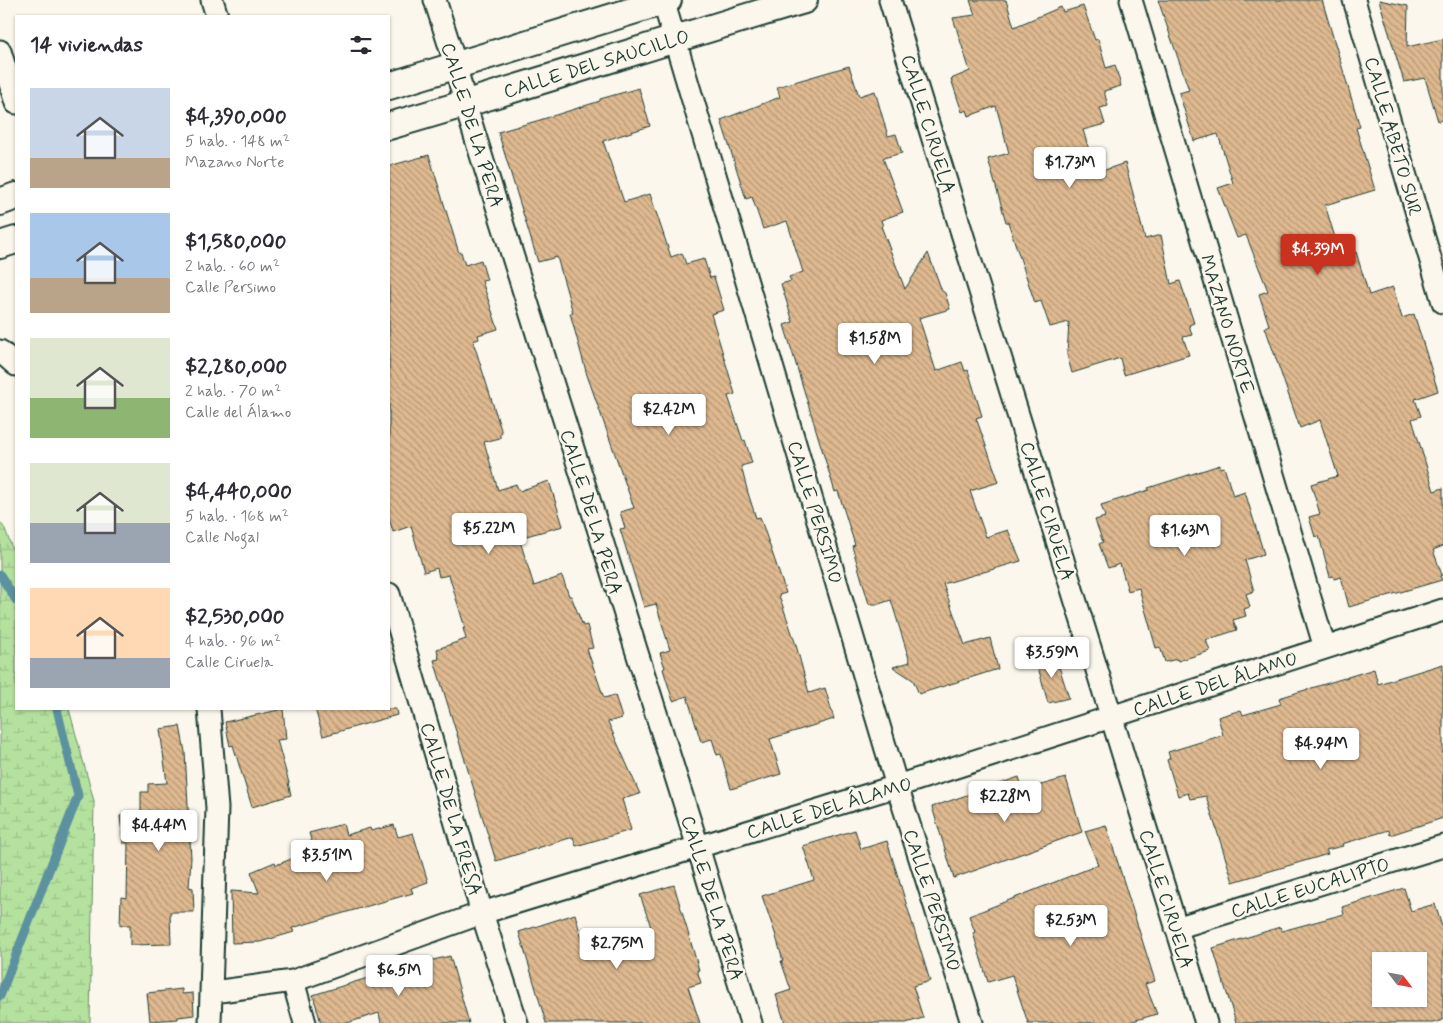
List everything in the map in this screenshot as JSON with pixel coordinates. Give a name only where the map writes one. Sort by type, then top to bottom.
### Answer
[{"type":"street","points":[[212,0],[217,15]]},
{"type":"street","name":"CALLE DE LA PERA","points":[[435,0],[456,66],[465,104],[698,847],[751,1023]]},
{"type":"street","name":"CALLE DEL SAUCILLO","points":[[390,86],[665,0]]},
{"type":"street","name":"CALLE PERSIMO","points":[[665,0],[897,786],[972,1023]]},
{"type":"street","name":"CALLE DEL SAUCILLO","points":[[390,126],[804,0]]},
{"type":"street","name":"CALLE CIRUELA","points":[[890,0],[1206,1023]]},
{"type":"street","name":"MAZANO NORTE","points":[[1131,0],[1325,648]]},
{"type":"street","name":"CALLE ABETO SUR","points":[[1354,0],[1443,302]]},
{"type":"street","points":[[0,51],[15,100]]},
{"type":"street","points":[[0,202],[15,196]]},
{"type":"street","points":[[0,245],[15,240]]},
{"type":"street","points":[[0,351],[15,364]]},
{"type":"street","name":"CALLE DE LA FRESA","points":[[390,597],[482,913],[517,1023]]},
{"type":"street","name":"CALLE DEL ÁLAMO","points":[[213,992],[293,981],[482,913],[897,786],[1443,610]]},
{"type":"street","points":[[209,710],[217,808],[213,992],[210,1023]]},
{"type":"street","name":"CALLE EUCALIPTO","points":[[1176,928],[1443,846]]},
{"type":"street","points":[[293,981],[305,1023]]},
{"type":"green space","points":[[0,522],[5,529],[15,556],[15,710],[69,710],[94,801],[90,1023],[0,1023]]},
{"type":"building","points":[[970,0],[1006,0],[1014,27],[1061,7],[1063,12],[1083,6],[1095,40],[1098,39],[1106,68],[1115,65],[1121,86],[1104,91],[1108,106],[1100,108],[1105,124],[1083,130],[1096,173],[1125,163],[1145,239],[1161,235],[1171,284],[1180,281],[1194,323],[1189,325],[1192,335],[1183,337],[1189,355],[1124,375],[1120,358],[1072,373],[1067,355],[1069,322],[1050,327],[1041,301],[1035,303],[1008,222],[1006,222],[988,159],[1009,153],[996,106],[969,116],[967,110],[962,112],[951,79],[970,71],[953,18],[975,15]]},
{"type":"building","points":[[1158,0],[1322,0],[1360,127],[1356,128],[1375,190],[1325,205],[1341,257],[1356,252],[1369,295],[1393,287],[1402,318],[1414,314],[1438,391],[1415,399],[1421,416],[1412,419],[1434,491],[1443,488],[1443,546],[1433,550],[1442,580],[1349,607],[1341,577],[1334,579],[1333,576],[1330,577],[1319,536],[1315,537],[1309,517],[1320,514],[1311,484],[1338,476],[1320,420],[1300,428],[1265,327],[1269,325],[1259,294],[1268,291],[1246,235],[1237,238],[1218,188],[1233,183],[1218,134],[1194,141],[1179,93],[1189,90]]},
{"type":"building","points":[[1379,0],[1408,6],[1407,47],[1443,39],[1443,120],[1438,121],[1425,78],[1404,82]]},
{"type":"building","points":[[849,66],[859,96],[875,91],[888,136],[896,134],[902,153],[883,158],[903,212],[881,220],[883,226],[881,226],[905,289],[928,253],[950,309],[919,318],[936,371],[962,362],[965,371],[968,370],[982,416],[976,418],[999,482],[970,491],[986,537],[1008,530],[1021,561],[943,584],[965,645],[990,638],[998,669],[919,694],[913,680],[893,667],[910,662],[891,600],[879,604],[869,604],[852,546],[855,545],[838,491],[835,492],[784,325],[793,322],[781,284],[791,281],[789,277],[803,272],[787,221],[763,229],[752,197],[746,199],[721,120],[780,97],[777,87]]},
{"type":"building","points":[[639,88],[650,126],[603,141],[624,202],[650,194],[671,257],[682,253],[686,264],[704,259],[710,278],[714,277],[724,310],[711,314],[735,394],[728,396],[752,463],[741,466],[748,493],[756,518],[760,517],[786,593],[779,595],[796,645],[809,693],[825,688],[834,719],[770,739],[781,774],[731,789],[721,754],[717,755],[712,739],[701,742],[687,696],[673,701],[660,653],[670,650],[656,604],[644,607],[620,529],[625,528],[620,512],[634,508],[587,375],[570,313],[573,313],[557,257],[538,262],[498,132]]},
{"type":"building","points":[[429,155],[459,253],[461,252],[465,265],[481,260],[487,280],[482,281],[498,329],[478,335],[479,339],[473,341],[502,433],[500,438],[484,442],[498,490],[516,484],[519,491],[549,481],[563,526],[519,538],[534,586],[562,576],[583,626],[587,625],[593,648],[587,649],[604,698],[615,695],[622,718],[608,722],[640,794],[622,799],[631,830],[576,846],[573,837],[496,861],[434,660],[439,659],[437,649],[466,639],[463,628],[465,628],[449,575],[439,577],[437,568],[424,572],[411,526],[393,532],[390,522],[390,166]]},
{"type":"building","points":[[1220,465],[1220,468],[1224,467],[1233,496],[1245,492],[1264,554],[1245,560],[1254,591],[1246,594],[1250,607],[1244,609],[1246,616],[1233,620],[1237,630],[1206,640],[1210,651],[1178,661],[1177,659],[1165,662],[1160,647],[1156,648],[1139,588],[1128,591],[1120,564],[1108,568],[1099,544],[1103,542],[1095,520],[1105,517],[1101,505]]},
{"type":"building","points":[[1055,654],[1069,698],[1048,703],[1036,660]]},
{"type":"building","points":[[1443,664],[1443,818],[1390,835],[1389,830],[1342,844],[1343,846],[1326,850],[1328,854],[1233,882],[1206,796],[1190,799],[1188,793],[1178,796],[1167,760],[1170,758],[1168,752],[1223,735],[1218,717],[1241,710],[1243,715],[1281,704],[1279,698],[1374,669],[1378,684]]},
{"type":"building","points":[[396,709],[397,715],[323,736],[315,710]]},
{"type":"building","points":[[283,710],[286,739],[277,740],[291,795],[252,807],[233,745],[230,746],[225,722]]},
{"type":"building","points":[[180,726],[185,752],[191,858],[189,887],[193,888],[194,912],[170,912],[171,944],[130,945],[130,925],[120,925],[121,897],[127,898],[128,843],[123,843],[120,816],[141,814],[141,792],[148,792],[148,784],[167,783],[160,729]]},
{"type":"building","points":[[1019,777],[1023,790],[1066,778],[1082,832],[954,878],[932,807]]},
{"type":"building","points":[[343,824],[346,835],[370,828],[371,831],[394,825],[398,837],[413,833],[428,882],[411,888],[413,893],[292,928],[294,932],[260,942],[232,943],[231,891],[259,893],[251,872],[275,862],[276,865],[314,850],[309,833]]},
{"type":"building","points":[[1106,825],[1155,981],[1145,984],[1157,1014],[1126,1023],[1028,1023],[1012,975],[988,982],[969,916],[1098,865],[1085,831]]},
{"type":"building","points":[[855,830],[861,849],[887,841],[930,981],[913,986],[923,1018],[906,1023],[785,1023],[776,995],[791,990],[781,961],[783,961],[775,933],[762,896],[814,880],[803,846]]},
{"type":"building","points":[[674,885],[699,970],[697,970],[701,983],[688,987],[700,1023],[546,1023],[519,932],[575,914],[585,951],[652,930],[640,895]]},
{"type":"building","points":[[1404,888],[1411,911],[1435,904],[1443,930],[1443,1020],[1433,1023],[1236,1023],[1213,948],[1280,927],[1282,931],[1344,914],[1342,907]]},
{"type":"building","points":[[450,956],[469,1023],[381,1023],[379,1013],[347,1023],[321,1023],[313,995],[429,959],[429,961]]},
{"type":"building","points":[[182,989],[182,994],[193,993],[194,1015],[178,1017],[178,1019],[150,1021],[147,993]]},
{"type":"waterway","points":[[0,575],[15,598]]},
{"type":"waterway","points":[[0,996],[78,796],[57,710]]}]
